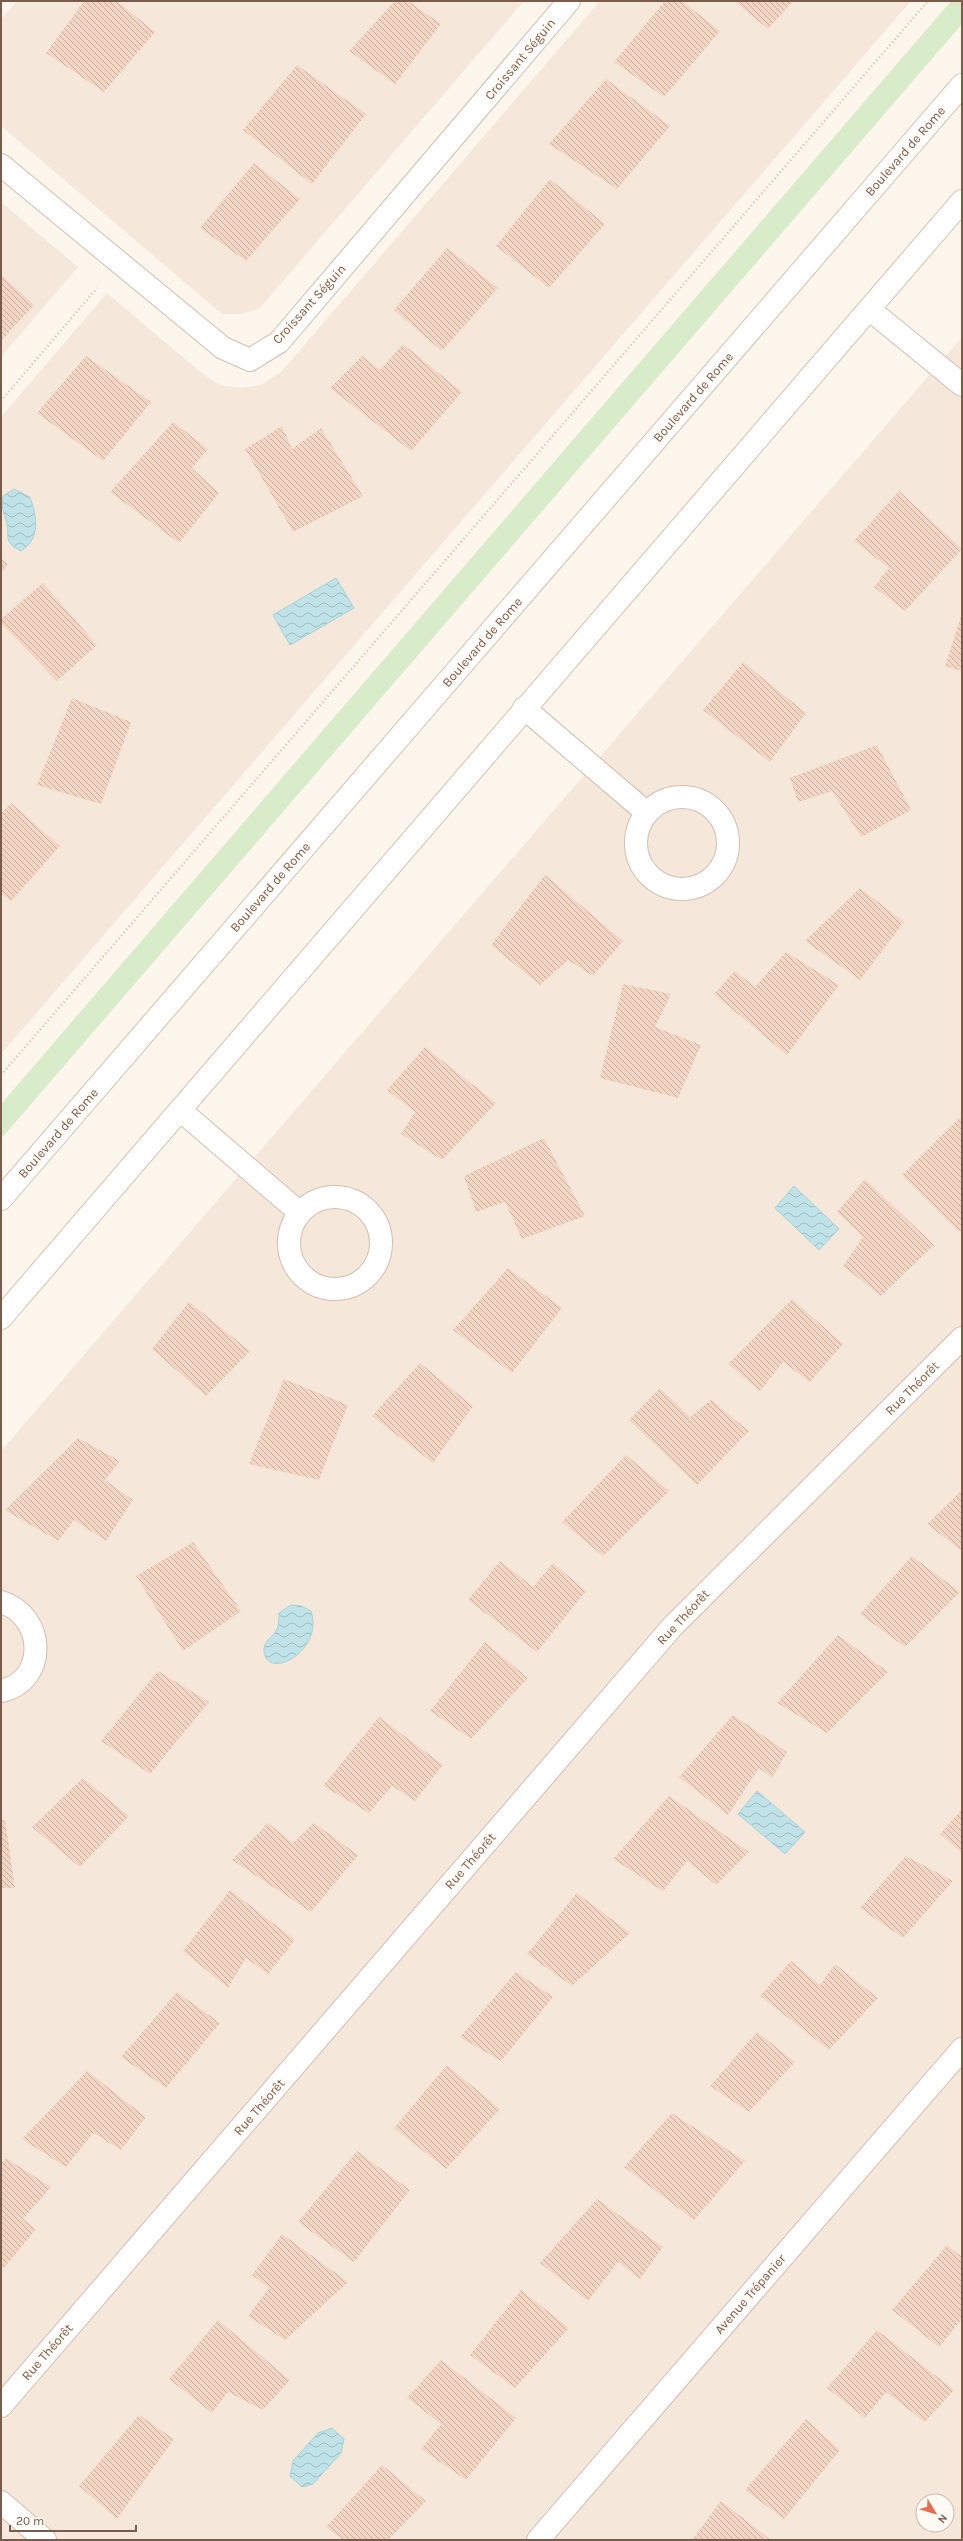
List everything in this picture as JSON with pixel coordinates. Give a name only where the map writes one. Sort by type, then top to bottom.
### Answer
[{"type":"street","name":"Croissant Séguin","points":[[1,165],[223,348],[250,360],[279,342],[569,1]]},
{"type":"street","name":"Boulevard de Rome","points":[[1,1199],[962,85]]},
{"type":"street","points":[[1,1318],[524,708],[962,201]]},
{"type":"street","points":[[869,308],[962,385]]},
{"type":"street","points":[[524,708],[647,813]]},
{"type":"street","points":[[679,797],[694,798],[712,808],[725,825],[728,846],[726,856],[716,874],[698,886],[687,888],[671,887],[656,881],[641,865],[636,844],[639,828],[647,813],[663,800],[679,797]]},
{"type":"street","points":[[180,1110],[300,1213]]},
{"type":"street","points":[[332,1198],[348,1199],[366,1208],[378,1226],[381,1246],[380,1256],[369,1274],[361,1282],[340,1289],[319,1287],[309,1281],[295,1265],[289,1244],[294,1223],[300,1213],[317,1201],[332,1198]]},
{"type":"street","name":"Rue Théorêt","points":[[1,2406],[672,1626],[962,1338]]},
{"type":"street","points":[[1,1602],[20,1612],[28,1620],[33,1629],[36,1650],[30,1669],[24,1678],[16,1685],[1,1691]]},
{"type":"street","name":"Avenue Trépanier","points":[[538,2540],[962,2049]]},
{"type":"street","points":[[1,2502],[45,2540]]},
{"type":"path","points":[[1,1076],[401,614],[928,1]]},
{"type":"path","points":[[1,401],[98,286]]},
{"type":"shaded area","points":[[17,1],[524,1],[259,309],[240,314],[222,314],[1,126],[1,19]]},
{"type":"shaded area","points":[[600,1],[911,1],[1,1054],[1,417],[107,293],[203,374],[220,385],[240,388],[261,385],[282,371]]},
{"type":"shaded area","points":[[1,202],[78,267],[1,357]]},
{"type":"shaded area","points":[[962,337],[962,2540],[1,2540],[1,1451]]},
{"type":"green space","points":[[951,1],[962,1],[962,24],[1,1139],[1,1104]]},
{"type":"water","points":[[14,489],[30,497],[36,519],[36,527],[32,540],[21,551],[9,541],[2,506],[3,496]]},
{"type":"water","points":[[336,578],[354,608],[290,645],[273,615]]},
{"type":"water","points":[[794,1186],[839,1229],[819,1250],[775,1208]]},
{"type":"water","points":[[291,1605],[301,1606],[311,1611],[313,1626],[310,1639],[302,1650],[293,1658],[283,1663],[273,1663],[267,1659],[264,1646],[277,1629],[279,1623],[279,1613]]},
{"type":"water","points":[[757,1791],[805,1832],[785,1854],[738,1814]]},
{"type":"water","points":[[332,2428],[344,2439],[341,2453],[313,2484],[302,2487],[290,2476],[293,2461],[318,2433]]},
{"type":"building","points":[[84,1],[117,1],[155,32],[104,92],[46,53]]},
{"type":"building","points":[[395,1],[408,1],[441,24],[395,84],[349,51]]},
{"type":"building","points":[[665,1],[682,1],[720,31],[664,97],[614,62]]},
{"type":"building","points":[[734,1],[793,1],[768,29]]},
{"type":"building","points":[[297,65],[366,114],[312,184],[243,130]]},
{"type":"building","points":[[606,79],[670,126],[617,189],[549,144]]},
{"type":"building","points":[[254,163],[300,199],[246,261],[200,228]]},
{"type":"building","points":[[550,179],[605,224],[549,288],[496,246]]},
{"type":"building","points":[[447,248],[498,288],[442,351],[394,310]]},
{"type":"building","points":[[1,275],[34,305],[1,341]]},
{"type":"building","points":[[403,344],[462,392],[411,451],[330,388],[362,356],[380,370]]},
{"type":"building","points":[[86,356],[151,402],[103,461],[37,413]]},
{"type":"building","points":[[173,422],[208,449],[192,468],[219,493],[179,543],[110,492]]},
{"type":"building","points":[[282,426],[292,449],[321,428],[363,496],[293,532],[245,449]]},
{"type":"building","points":[[899,491],[962,549],[905,611],[874,587],[889,568],[854,541]]},
{"type":"building","points":[[1,558],[8,564],[1,573]]},
{"type":"building","points":[[43,583],[97,645],[57,681],[1,623],[1,619]]},
{"type":"building","points":[[962,613],[962,671],[945,666]]},
{"type":"building","points":[[743,662],[806,713],[770,762],[703,710]]},
{"type":"building","points":[[72,698],[131,722],[101,804],[37,785]]},
{"type":"building","points":[[877,745],[911,810],[861,837],[832,791],[798,802],[790,778]]},
{"type":"building","points":[[11,803],[60,846],[11,901],[1,893],[1,814]]},
{"type":"building","points":[[545,875],[623,941],[593,976],[568,960],[540,985],[491,945]]},
{"type":"building","points":[[860,888],[904,922],[860,980],[805,941]]},
{"type":"building","points":[[786,952],[839,985],[787,1055],[714,994],[735,971],[755,987]]},
{"type":"building","points":[[623,984],[671,994],[655,1027],[701,1045],[678,1098],[600,1078]]},
{"type":"building","points":[[425,1047],[496,1103],[442,1160],[401,1134],[415,1112],[387,1090]]},
{"type":"building","points":[[959,1118],[962,1120],[962,1229],[959,1232],[902,1175]]},
{"type":"building","points":[[544,1138],[585,1216],[522,1239],[505,1202],[476,1212],[464,1176]]},
{"type":"building","points":[[865,1179],[934,1245],[881,1296],[843,1266],[863,1237],[837,1212]]},
{"type":"building","points":[[508,1268],[562,1308],[512,1373],[453,1330]]},
{"type":"building","points":[[792,1299],[843,1344],[810,1382],[783,1362],[760,1391],[728,1364]]},
{"type":"building","points":[[189,1302],[250,1351],[206,1396],[152,1349]]},
{"type":"building","points":[[420,1363],[473,1406],[433,1463],[372,1416]]},
{"type":"building","points":[[284,1379],[348,1405],[319,1480],[249,1464]]},
{"type":"building","points":[[660,1388],[690,1417],[711,1400],[749,1431],[697,1485],[629,1420]]},
{"type":"building","points":[[78,1438],[120,1461],[105,1480],[133,1500],[106,1541],[74,1520],[58,1541],[5,1510]]},
{"type":"building","points":[[626,1455],[669,1491],[603,1556],[562,1522]]},
{"type":"building","points":[[962,1490],[962,1551],[927,1524]]},
{"type":"building","points":[[193,1542],[241,1611],[183,1651],[136,1576]]},
{"type":"building","points":[[912,1556],[960,1592],[905,1647],[860,1614]]},
{"type":"building","points":[[500,1561],[533,1587],[553,1563],[586,1591],[537,1652],[468,1600]]},
{"type":"building","points":[[838,1635],[888,1672],[827,1733],[777,1703]]},
{"type":"building","points":[[485,1642],[528,1678],[471,1739],[430,1711]]},
{"type":"building","points":[[158,1671],[209,1702],[150,1774],[101,1741]]},
{"type":"building","points":[[733,1715],[787,1752],[772,1778],[759,1768],[728,1815],[679,1777]]},
{"type":"building","points":[[379,1717],[443,1765],[415,1801],[392,1786],[369,1813],[323,1786]]},
{"type":"building","points":[[83,1778],[129,1816],[80,1867],[32,1827]]},
{"type":"building","points":[[669,1796],[749,1852],[716,1885],[687,1861],[663,1891],[613,1859]]},
{"type":"building","points":[[962,1809],[962,1853],[940,1834]]},
{"type":"building","points":[[1,1820],[5,1820],[15,1888],[1,1888]]},
{"type":"building","points":[[268,1823],[293,1843],[314,1823],[358,1855],[311,1912],[232,1860]]},
{"type":"building","points":[[906,1856],[953,1881],[903,1938],[860,1908]]},
{"type":"building","points":[[230,1890],[295,1940],[268,1974],[246,1958],[228,1988],[183,1951]]},
{"type":"building","points":[[577,1893],[630,1933],[572,1986],[527,1954]]},
{"type":"building","points":[[791,1961],[820,1985],[835,1964],[878,1998],[829,2050],[760,1996]]},
{"type":"building","points":[[516,1972],[553,1997],[501,2061],[460,2037]]},
{"type":"building","points":[[177,1992],[220,2023],[166,2088],[121,2057]]},
{"type":"building","points":[[757,2032],[795,2062],[749,2112],[710,2086]]},
{"type":"building","points":[[447,2065],[500,2109],[446,2169],[394,2128]]},
{"type":"building","points":[[87,2071],[146,2117],[121,2150],[93,2133],[66,2167],[22,2139]]},
{"type":"building","points":[[672,2113],[745,2161],[694,2220],[624,2167]]},
{"type":"building","points":[[357,2151],[410,2190],[354,2262],[298,2222]]},
{"type":"building","points":[[6,2158],[51,2187],[23,2219],[36,2229],[4,2268],[1,2265],[1,2163]]},
{"type":"building","points":[[597,2199],[663,2247],[640,2279],[618,2262],[588,2301],[540,2263]]},
{"type":"building","points":[[282,2234],[348,2282],[285,2340],[248,2316],[269,2288],[252,2275]]},
{"type":"building","points":[[947,2245],[962,2257],[962,2319],[939,2347],[892,2310]]},
{"type":"building","points":[[521,2290],[569,2328],[515,2388],[470,2355]]},
{"type":"building","points":[[218,2320],[290,2380],[263,2410],[228,2392],[212,2413],[169,2379]]},
{"type":"building","points":[[877,2330],[954,2390],[925,2422],[886,2392],[865,2418],[827,2388]]},
{"type":"building","points":[[441,2360],[516,2418],[466,2480],[421,2449],[441,2424],[407,2398]]},
{"type":"building","points":[[139,2415],[174,2439],[117,2519],[79,2486]]},
{"type":"building","points":[[806,2419],[840,2450],[784,2519],[745,2490]]},
{"type":"building","points":[[382,2465],[426,2501],[388,2540],[343,2540],[326,2527]]},
{"type":"building","points":[[721,2501],[771,2540],[692,2540]]}]
